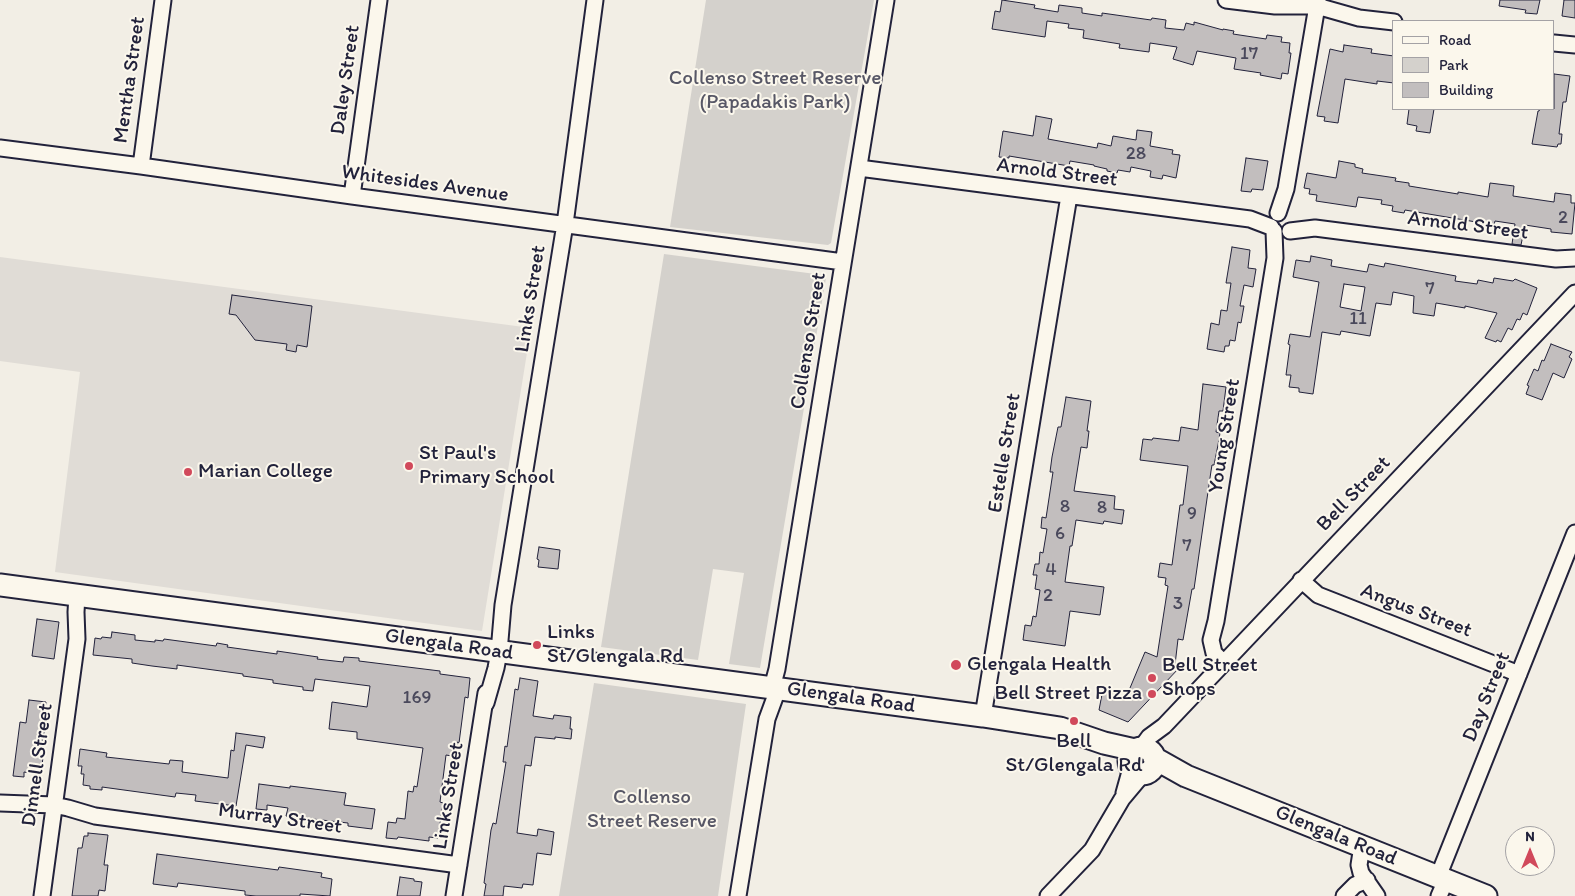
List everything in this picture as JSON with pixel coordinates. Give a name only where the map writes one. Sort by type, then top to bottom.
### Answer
[{"type":"street","name":"Mentha Street","points":[[140,166],[162,0]]},
{"type":"street","name":"Daley Street","points":[[352,196],[379,0]]},
{"type":"street","name":"Links Street","points":[[454,896],[565,224],[595,0]]},
{"type":"street","name":"Collenso Street","points":[[738,896],[886,0]]},
{"type":"street","points":[[1226,0],[1275,6],[1317,8],[1359,18],[1392,22]]},
{"type":"street","name":"Young Street","points":[[1229,657],[1220,641],[1216,621],[1317,8]]},
{"type":"street","points":[[1555,43],[1575,45]]},
{"type":"street","name":"Whitesides Avenue","points":[[0,148],[844,262]]},
{"type":"street","name":"Arnold Street","points":[[859,168],[1556,259],[1575,258]]},
{"type":"street","name":"Estelle Street","points":[[983,716],[1068,196]]},
{"type":"street","name":"Arnold Street","points":[[1556,259],[1575,267]]},
{"type":"street","name":"Bell Street","points":[[1048,896],[1092,850],[1142,760],[1149,737],[1164,726],[1575,293]]},
{"type":"street","name":"Day Street","points":[[1441,884],[1519,674],[1575,533]]},
{"type":"street","name":"Angus Street","points":[[1301,580],[1318,595],[1519,674]]},
{"type":"street","name":"Glengala Road","points":[[0,585],[983,716],[1060,728],[1370,850],[1441,884],[1486,896]]},
{"type":"street","name":"Dinnell Street","points":[[42,896],[77,639],[76,612],[82,596]]},
{"type":"street","name":"Murray Street","points":[[6,804],[53,811],[67,818],[94,816],[460,865]]},
{"type":"street","points":[[1370,850],[1360,865],[1361,873],[1377,896]]},
{"type":"street","points":[[1344,896],[1355,886],[1367,880]]},
{"type":"shaded area","points":[[0,257],[531,328],[482,631],[55,572],[80,372],[0,361]]},
{"type":"green space","name":"Collenso Street Reserve (Papadakis Park)","points":[[706,0],[874,0],[831,243],[828,245],[670,227]]},
{"type":"green space","points":[[664,254],[823,275],[826,278],[760,668],[729,664],[744,573],[713,569],[698,660],[601,647]]},
{"type":"green space","name":"Collenso Street Reserve","points":[[594,683],[746,704],[718,896],[559,896]]},
{"type":"building","points":[[1002,0],[1035,5],[1034,8],[1058,12],[1059,5],[1082,8],[1082,13],[1102,16],[1102,13],[1151,20],[1152,18],[1166,20],[1165,28],[1184,30],[1186,23],[1194,25],[1194,22],[1234,31],[1233,34],[1266,39],[1267,35],[1282,37],[1281,42],[1290,43],[1289,53],[1291,53],[1288,74],[1282,73],[1281,79],[1260,75],[1261,73],[1234,69],[1236,58],[1197,51],[1193,65],[1173,59],[1177,47],[1150,43],[1149,52],[1119,48],[1120,44],[1083,38],[1084,30],[1068,28],[1069,24],[1047,21],[1045,37],[992,29],[995,11],[1000,12]]},
{"type":"building","points":[[1500,0],[1540,0],[1537,14],[1525,13],[1526,10],[1499,6]]},
{"type":"building","points":[[1564,0],[1575,0],[1575,18],[1562,16]]},
{"type":"building","points":[[1344,45],[1372,49],[1371,53],[1392,56],[1392,83],[1377,81],[1377,84],[1345,79],[1338,123],[1324,121],[1325,117],[1317,116],[1330,49],[1343,52]]},
{"type":"building","points":[[1555,74],[1570,76],[1566,102],[1563,102],[1559,134],[1562,134],[1561,144],[1558,144],[1557,147],[1532,144],[1539,111],[1555,110]]},
{"type":"building","points":[[1409,110],[1434,110],[1430,133],[1416,131],[1417,126],[1407,124]]},
{"type":"building","points":[[1036,116],[1052,119],[1048,139],[1097,148],[1098,143],[1111,146],[1113,136],[1136,140],[1137,130],[1152,132],[1150,146],[1173,150],[1172,154],[1180,155],[1176,178],[1163,175],[1162,179],[1150,177],[1151,171],[1131,167],[1130,172],[1118,170],[1117,173],[1094,165],[1070,161],[1069,166],[1009,156],[1009,158],[999,157],[1003,131],[1033,136]]},
{"type":"building","points":[[1246,158],[1268,161],[1263,190],[1241,191]]},
{"type":"building","points":[[1339,161],[1355,164],[1355,167],[1363,169],[1362,173],[1396,178],[1395,181],[1409,183],[1409,186],[1458,194],[1458,192],[1488,197],[1490,183],[1514,186],[1513,196],[1554,202],[1555,193],[1571,195],[1571,203],[1575,203],[1572,234],[1551,232],[1551,229],[1525,225],[1521,245],[1512,244],[1515,224],[1495,221],[1494,225],[1405,210],[1404,213],[1392,211],[1393,206],[1381,204],[1382,200],[1358,197],[1356,207],[1316,201],[1317,195],[1309,194],[1310,189],[1304,188],[1307,173],[1336,178]]},
{"type":"building","points":[[1232,247],[1250,250],[1248,268],[1256,269],[1253,287],[1244,285],[1240,306],[1244,306],[1241,323],[1238,322],[1235,341],[1230,340],[1229,346],[1225,346],[1224,352],[1207,349],[1211,323],[1219,325],[1221,310],[1227,311],[1231,283],[1226,283]]},
{"type":"building","points":[[1311,256],[1332,260],[1331,266],[1367,272],[1369,264],[1384,267],[1385,263],[1456,276],[1455,281],[1477,284],[1478,280],[1493,283],[1494,278],[1513,281],[1515,279],[1537,288],[1527,315],[1523,313],[1520,320],[1517,319],[1512,330],[1508,328],[1501,342],[1485,338],[1497,313],[1465,306],[1465,308],[1436,303],[1434,316],[1413,313],[1414,296],[1393,292],[1391,305],[1376,303],[1370,336],[1341,331],[1340,335],[1322,332],[1313,394],[1299,392],[1299,388],[1289,387],[1291,375],[1286,375],[1290,334],[1310,337],[1319,282],[1293,277],[1296,260],[1310,262]],"holes":[[[1344,284],[1365,287],[1361,311],[1340,307]]]},
{"type":"building","points":[[232,295],[312,306],[307,347],[297,345],[296,352],[286,350],[287,344],[255,340],[236,315],[229,314]]},
{"type":"building","points":[[1551,344],[1572,352],[1569,357],[1572,359],[1564,378],[1553,373],[1542,400],[1526,394],[1529,386],[1527,385],[1534,369],[1538,371],[1542,360],[1544,361]]},
{"type":"building","points":[[1203,384],[1226,387],[1223,411],[1219,411],[1216,432],[1220,433],[1214,465],[1212,465],[1211,471],[1194,589],[1192,589],[1183,640],[1178,639],[1175,665],[1180,667],[1128,722],[1099,710],[1103,689],[1125,700],[1145,652],[1157,657],[1168,586],[1165,585],[1166,578],[1158,577],[1160,563],[1172,565],[1180,505],[1183,505],[1188,466],[1140,460],[1143,439],[1152,440],[1153,438],[1179,441],[1181,427],[1198,430]]},
{"type":"building","points":[[1066,397],[1091,401],[1087,448],[1081,447],[1074,491],[1115,496],[1114,509],[1124,510],[1122,524],[1104,521],[1103,524],[1076,520],[1065,582],[1104,587],[1100,615],[1070,611],[1065,646],[1023,640],[1025,625],[1031,626],[1033,616],[1036,617],[1040,590],[1035,589],[1037,575],[1033,575],[1035,564],[1039,564],[1040,552],[1043,553],[1047,529],[1041,528],[1042,517],[1046,518],[1053,472],[1050,472],[1052,457],[1058,427],[1061,427]]},
{"type":"building","points":[[539,547],[560,550],[558,569],[538,567]]},
{"type":"building","points":[[37,619],[59,622],[54,659],[32,656]]},
{"type":"building","points":[[112,632],[135,635],[135,640],[155,642],[155,640],[163,641],[164,639],[216,646],[217,643],[228,645],[227,647],[277,654],[277,651],[343,662],[344,657],[359,658],[359,661],[440,671],[440,674],[470,678],[468,698],[465,697],[459,743],[457,742],[456,750],[452,749],[452,756],[446,755],[440,802],[443,803],[438,838],[429,837],[429,841],[398,837],[397,839],[386,838],[388,822],[396,823],[397,818],[405,819],[408,791],[413,792],[414,786],[417,787],[423,748],[357,739],[357,732],[329,729],[332,702],[367,707],[370,686],[315,679],[313,691],[303,690],[303,687],[273,683],[273,680],[243,676],[243,674],[177,665],[177,669],[152,666],[132,663],[132,659],[93,655],[95,638],[111,638]]},
{"type":"building","points":[[520,678],[538,681],[533,716],[553,719],[554,715],[571,717],[571,739],[535,737],[531,766],[525,765],[517,833],[537,836],[538,829],[554,832],[551,855],[537,853],[533,885],[523,884],[522,888],[504,886],[503,896],[484,896],[491,830],[493,823],[496,824],[506,762],[503,762],[505,746],[507,747],[515,689],[518,690]]},
{"type":"building","points":[[29,700],[46,702],[45,709],[47,710],[41,755],[43,756],[42,767],[36,766],[35,774],[24,772],[24,777],[13,776],[20,722],[26,723]]},
{"type":"building","points":[[236,733],[265,737],[263,748],[246,745],[236,806],[195,801],[196,795],[176,793],[175,797],[102,787],[102,790],[90,789],[90,786],[83,785],[84,774],[81,774],[82,766],[78,766],[80,749],[107,753],[106,757],[169,764],[170,760],[183,761],[182,772],[228,778],[231,750],[234,751]]},
{"type":"building","points":[[259,784],[346,793],[344,805],[375,809],[372,829],[348,826],[348,823],[286,816],[288,808],[267,805],[267,810],[256,809]]},
{"type":"building","points":[[88,833],[108,835],[104,865],[108,865],[105,891],[99,890],[98,896],[72,896],[78,848],[82,848],[84,836],[88,836]]},
{"type":"building","points":[[157,854],[278,870],[279,867],[322,873],[321,877],[332,879],[330,896],[300,894],[300,896],[256,896],[245,895],[245,891],[178,883],[177,887],[153,884]]},
{"type":"building","points":[[400,877],[422,882],[420,896],[397,896]]},
{"type":"place","name":"St Paul's Primary School","points":[[409,466]]},
{"type":"place","name":"Marian College","points":[[188,472]]},
{"type":"place","name":"Links St/Glengala Rd","points":[[537,645]]},
{"type":"place","name":"Glengala Health","points":[[956,665]]},
{"type":"place","name":"Bell Street Shops","points":[[1152,678]]},
{"type":"place","name":"Bell Street Pizza","points":[[1152,694]]},
{"type":"place","name":"Bell St/Glengala Rd","points":[[1074,721]]}]
